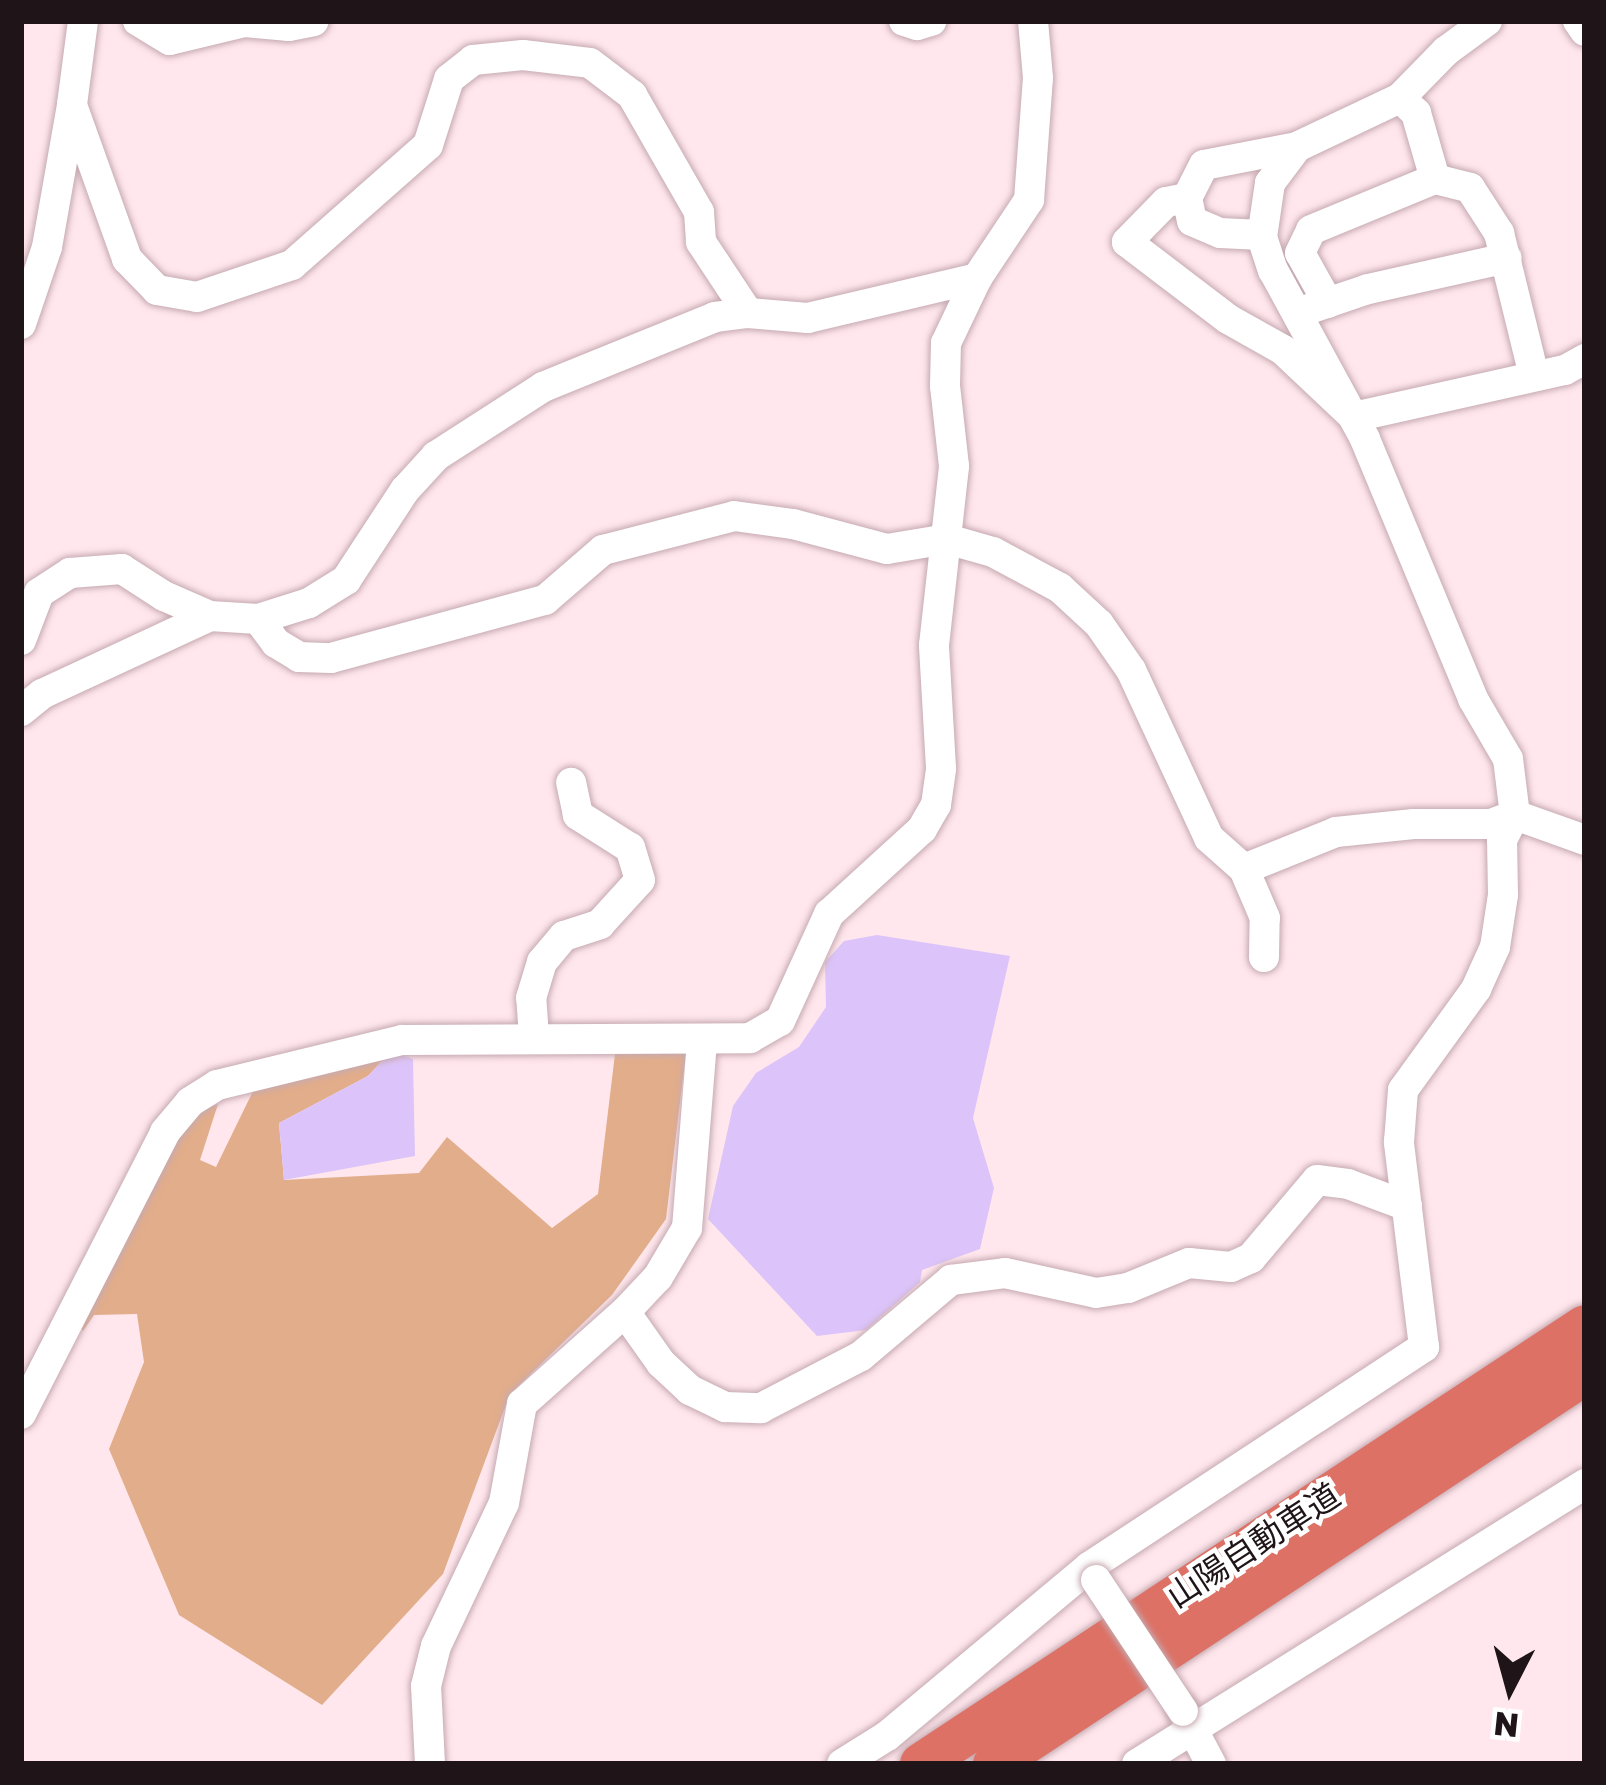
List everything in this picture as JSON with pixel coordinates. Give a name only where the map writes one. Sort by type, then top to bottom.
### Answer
[{"type":"highway","name":"山陽自動車道","points":[[921,1764],[1585,1326]]},
{"type":"highway","name":"山陽自動車道","points":[[994,1764],[1585,1373]]},
{"type":"street","points":[[21,324],[47,247],[82,21]]},
{"type":"street","points":[[138,21],[170,40],[244,22],[289,26],[314,21]]},
{"type":"street","points":[[904,21],[917,26],[931,21]]},
{"type":"street","points":[[21,1414],[165,1132],[190,1102],[217,1085],[401,1040],[750,1038],[780,1021],[829,914],[922,830],[936,805],[941,768],[934,645],[954,466],[945,386],[946,343],[976,278],[1029,200],[1037,78],[1033,21]]},
{"type":"street","points":[[1262,235],[1220,233],[1192,220],[1187,198],[1204,165],[1297,147],[1400,98],[1446,51],[1487,21]]},
{"type":"street","points":[[1578,21],[1585,31]]},
{"type":"street","points":[[72,105],[127,259],[157,290],[197,297],[292,265],[428,145],[449,79],[472,60],[523,55],[590,63],[632,95],[699,212],[701,242],[748,313]]},
{"type":"street","points":[[1400,98],[1416,113],[1435,179]]},
{"type":"street","points":[[842,1764],[887,1736],[1092,1573],[1424,1347],[1400,1142],[1403,1090],[1476,988],[1495,947],[1503,895],[1502,840],[1515,814],[1508,759],[1473,699],[1354,417],[1273,270],[1262,235],[1270,184],[1297,147]]},
{"type":"street","points":[[1324,297],[1300,253],[1311,230],[1435,179],[1470,188],[1499,233],[1534,375]]},
{"type":"street","points":[[1187,198],[1166,202],[1127,242],[1228,319],[1283,350],[1354,417]]},
{"type":"street","points":[[1297,313],[1324,297],[1507,258]]},
{"type":"street","points":[[21,640],[39,593],[70,573],[122,569],[210,616],[258,620],[310,603],[346,580],[405,490],[436,456],[543,387],[715,317],[748,313],[808,318],[976,278]]},
{"type":"street","points":[[1354,417],[1565,370],[1585,359]]},
{"type":"street","points":[[258,620],[277,643],[299,657],[331,658],[545,600],[603,550],[734,516],[793,524],[887,549],[947,538],[993,552],[1060,588],[1099,624],[1131,670],[1209,838],[1244,869],[1265,918],[1264,957]]},
{"type":"street","points":[[21,711],[42,694],[210,616]]},
{"type":"street","points":[[534,1037],[531,998],[542,962],[564,936],[600,924],[640,880],[630,848],[578,815],[571,783]]},
{"type":"street","points":[[1244,869],[1336,832],[1414,824],[1491,824],[1515,814],[1585,840]]},
{"type":"street","points":[[430,1764],[426,1687],[436,1646],[504,1503],[522,1404],[625,1312],[658,1276],[688,1228],[702,1040]]},
{"type":"street","points":[[625,1312],[661,1363],[690,1390],[724,1407],[761,1408],[861,1357],[951,1280],[1005,1273],[1096,1293],[1128,1288],[1189,1263],[1231,1267],[1251,1258],[1317,1180],[1348,1184],[1407,1207]]},
{"type":"street","points":[[1137,1764],[1188,1720],[1585,1484]]},
{"type":"street","points":[[1092,1573],[1188,1720],[1211,1764]]},
{"type":"street","points":[[1169,1764],[1188,1720]]},
{"type":"shaded area","points":[[877,935],[1010,956],[973,1118],[994,1188],[980,1249],[922,1270],[920,1282],[866,1330],[817,1336],[708,1219],[733,1106],[756,1073],[799,1047],[826,1007],[825,962],[844,941]]},
{"type":"shaded area","points":[[391,1051],[368,1076],[279,1123],[284,1180],[419,1173],[447,1137],[552,1228],[598,1194],[615,1054],[686,1052],[666,1219],[612,1295],[510,1394],[443,1574],[322,1705],[179,1615],[109,1449],[144,1362],[137,1314],[94,1315],[83,1331],[79,1325],[159,1161],[204,1109],[218,1104],[200,1160],[216,1167],[257,1083]]},
{"type":"shaded area","points":[[391,1051],[413,1059],[415,1156],[284,1180],[279,1123],[368,1076]]}]
